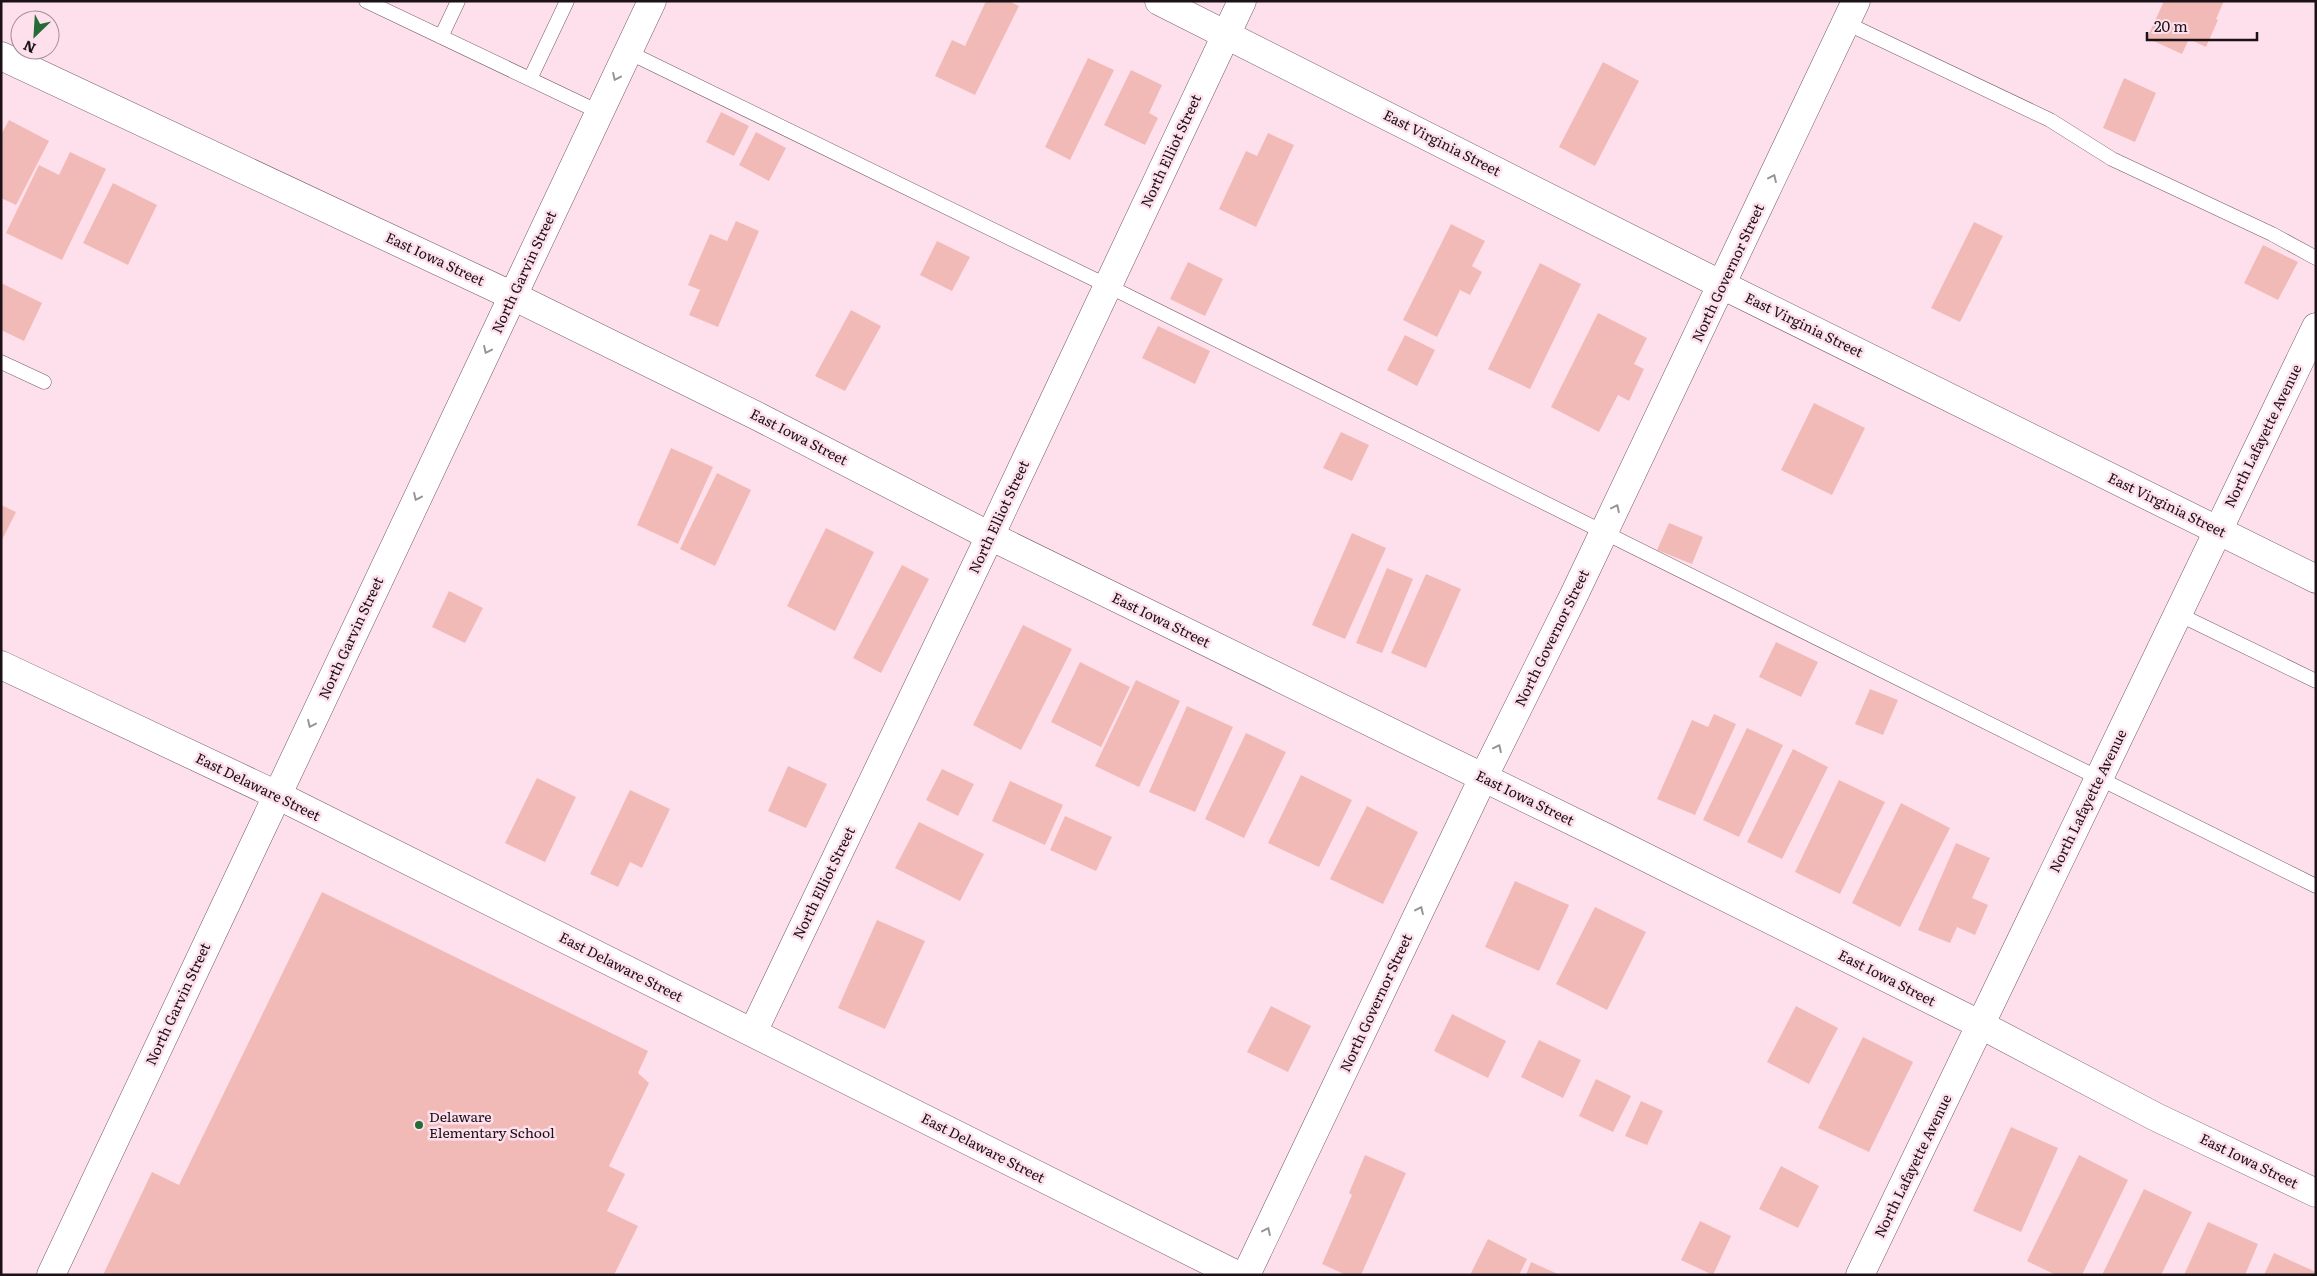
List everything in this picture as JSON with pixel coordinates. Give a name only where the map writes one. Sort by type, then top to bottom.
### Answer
[{"type":"street","name":"North Garvin Street","points":[[51,1275],[652,1]]},
{"type":"street","name":"East Virginia Street","points":[[1159,1],[1722,285],[2316,578]]},
{"type":"street","name":"North Elliot Street","points":[[753,1032],[990,536],[1242,1]]},
{"type":"street","name":"North Governor Street","points":[[1246,1275],[1483,778],[1604,532],[1851,12]]},
{"type":"street","name":"East Iowa Street","points":[[1,56],[513,296],[759,417],[990,536],[1981,1025],[2156,1116],[2316,1193]]},
{"type":"street","name":"North Lafayette Avenue","points":[[1860,1275],[2316,327]]},
{"type":"street","name":"East Delaware Street","points":[[1,666],[277,795],[1237,1275]]},
{"type":"lane","points":[[366,1],[599,112]]},
{"type":"lane","points":[[441,37],[458,1]]},
{"type":"lane","points":[[530,79],[567,1]]},
{"type":"lane","points":[[1851,12],[2050,120],[2112,159],[2272,234],[2316,258]]},
{"type":"lane","points":[[628,52],[1108,286],[2316,886]]},
{"type":"lane","points":[[1,362],[44,382]]},
{"type":"lane","points":[[2178,614],[2316,681]]},
{"type":"building","points":[[986,1],[1009,1],[1019,6],[975,95],[935,76],[952,40],[965,46]]},
{"type":"building","points":[[2164,1],[2224,1],[2206,47],[2189,39],[2182,54],[2147,38]]},
{"type":"building","points":[[1088,58],[1114,70],[1070,160],[1045,147]]},
{"type":"building","points":[[1603,62],[1639,81],[1595,166],[1559,147]]},
{"type":"building","points":[[1131,70],[1162,85],[1149,113],[1158,118],[1145,145],[1104,125]]},
{"type":"building","points":[[2124,78],[2156,93],[2135,142],[2103,128]]},
{"type":"building","points":[[721,112],[749,126],[734,156],[706,142]]},
{"type":"building","points":[[9,120],[49,141],[16,205],[1,198],[1,135]]},
{"type":"building","points":[[756,132],[786,148],[769,181],[739,165]]},
{"type":"building","points":[[1268,133],[1294,145],[1256,227],[1219,209],[1246,151],[1257,156]]},
{"type":"building","points":[[70,152],[106,169],[62,260],[6,233],[39,165],[59,175]]},
{"type":"building","points":[[113,183],[157,205],[128,265],[83,243]]},
{"type":"building","points":[[736,221],[759,231],[718,327],[689,315],[700,290],[688,285],[710,234],[727,241]]},
{"type":"building","points":[[1974,222],[2003,236],[1960,322],[1931,308]]},
{"type":"building","points":[[1451,224],[1485,241],[1472,266],[1482,272],[1470,295],[1460,290],[1437,337],[1403,320]]},
{"type":"building","points":[[937,241],[970,257],[952,291],[920,275]]},
{"type":"building","points":[[2263,245],[2298,262],[2278,300],[2244,283]]},
{"type":"building","points":[[1188,262],[1223,279],[1205,316],[1170,299]]},
{"type":"building","points":[[1540,263],[1581,284],[1530,389],[1488,369]]},
{"type":"building","points":[[1,283],[42,303],[24,341],[1,330]]},
{"type":"building","points":[[851,310],[881,326],[845,391],[815,376]]},
{"type":"building","points":[[1598,313],[1647,338],[1634,364],[1644,369],[1629,401],[1618,395],[1599,432],[1551,407]]},
{"type":"building","points":[[1158,326],[1210,351],[1195,384],[1142,358]]},
{"type":"building","points":[[1405,335],[1435,350],[1417,386],[1387,370]]},
{"type":"building","points":[[1814,403],[1865,428],[1832,495],[1781,470]]},
{"type":"building","points":[[1341,432],[1369,445],[1352,481],[1323,468]]},
{"type":"building","points":[[671,448],[713,467],[678,544],[637,525]]},
{"type":"building","points":[[717,473],[751,490],[715,566],[680,549]]},
{"type":"building","points":[[1,505],[16,512],[1,542]]},
{"type":"building","points":[[1669,523],[1703,537],[1692,564],[1657,550]]},
{"type":"building","points":[[826,528],[874,552],[835,631],[787,606]]},
{"type":"building","points":[[1352,533],[1386,548],[1345,639],[1312,625]]},
{"type":"building","points":[[902,565],[929,579],[881,673],[853,658]]},
{"type":"building","points":[[1387,568],[1413,579],[1382,653],[1356,643]]},
{"type":"building","points":[[1426,574],[1461,589],[1426,668],[1391,653]]},
{"type":"building","points":[[449,591],[483,608],[465,643],[432,627]]},
{"type":"building","points":[[1023,625],[1072,649],[1021,750],[973,725]]},
{"type":"building","points":[[1776,642],[1818,662],[1801,697],[1759,677]]},
{"type":"building","points":[[1080,662],[1130,687],[1101,747],[1051,722]]},
{"type":"building","points":[[1136,680],[1180,701],[1139,787],[1095,766]]},
{"type":"building","points":[[1870,689],[1898,700],[1883,735],[1855,724]]},
{"type":"building","points":[[1187,706],[1233,727],[1195,812],[1149,792]]},
{"type":"building","points":[[1714,714],[1736,724],[1695,815],[1657,799],[1692,720],[1708,727]]},
{"type":"building","points":[[1747,728],[1783,745],[1739,837],[1703,820]]},
{"type":"building","points":[[1246,733],[1286,752],[1244,838],[1205,819]]},
{"type":"building","points":[[1793,749],[1828,767],[1782,859],[1747,842]]},
{"type":"building","points":[[788,766],[827,784],[806,828],[768,811]]},
{"type":"building","points":[[942,769],[974,784],[958,816],[926,800]]},
{"type":"building","points":[[1301,775],[1352,800],[1319,867],[1268,843]]},
{"type":"building","points":[[537,778],[576,797],[545,862],[505,843]]},
{"type":"building","points":[[1839,780],[1885,802],[1840,894],[1795,872]]},
{"type":"building","points":[[1010,781],[1063,805],[1045,845],[992,821]]},
{"type":"building","points":[[630,790],[670,809],[642,868],[630,862],[618,887],[590,874]]},
{"type":"building","points":[[1901,803],[1950,828],[1900,927],[1852,903]]},
{"type":"building","points":[[1367,806],[1418,832],[1383,904],[1330,879]]},
{"type":"building","points":[[1065,816],[1112,837],[1096,871],[1050,850]]},
{"type":"building","points":[[919,822],[984,854],[960,901],[895,868]]},
{"type":"building","points":[[1956,843],[1990,858],[1972,898],[1988,905],[1975,935],[1957,927],[1950,943],[1918,930]]},
{"type":"building","points":[[1515,881],[1569,905],[1539,971],[1485,947]]},
{"type":"building","name":"Delaware Elementary School","points":[[322,892],[648,1051],[638,1073],[649,1083],[609,1166],[625,1174],[607,1211],[638,1226],[614,1275],[103,1275],[152,1172],[179,1185]]},
{"type":"building","points":[[1595,907],[1646,932],[1607,1010],[1556,984]]},
{"type":"building","points":[[877,920],[925,941],[885,1029],[838,1008]]},
{"type":"building","points":[[1271,1006],[1311,1026],[1288,1072],[1247,1052]]},
{"type":"building","points":[[1796,1006],[1838,1028],[1809,1084],[1767,1062]]},
{"type":"building","points":[[1452,1014],[1506,1041],[1488,1078],[1434,1051]]},
{"type":"building","points":[[1863,1037],[1913,1062],[1869,1152],[1818,1128]]},
{"type":"building","points":[[1539,1040],[1581,1060],[1563,1098],[1521,1077]]},
{"type":"building","points":[[1596,1079],[1631,1096],[1613,1132],[1579,1116]]},
{"type":"building","points":[[1641,1101],[1663,1111],[1647,1145],[1625,1136]]},
{"type":"building","points":[[2011,1127],[2058,1148],[2021,1232],[1973,1211]]},
{"type":"building","points":[[1365,1155],[1406,1173],[1361,1275],[1346,1275],[1322,1264],[1352,1195],[1349,1193]]},
{"type":"building","points":[[2079,1155],[2128,1180],[2082,1275],[2056,1275],[2027,1261]]},
{"type":"building","points":[[1781,1166],[1819,1186],[1798,1228],[1759,1209]]},
{"type":"building","points":[[2144,1189],[2192,1212],[2161,1275],[2102,1275]]},
{"type":"building","points":[[1700,1221],[1731,1236],[1713,1275],[1681,1260]]},
{"type":"building","points":[[2208,1222],[2258,1244],[2245,1275],[2184,1275]]},
{"type":"building","points":[[1488,1239],[1527,1259],[1519,1275],[1470,1275]]},
{"type":"building","points":[[2274,1253],[2316,1272],[2316,1275],[2264,1275]]},
{"type":"building","points":[[1531,1262],[1560,1275],[1526,1275]]},
{"type":"place","name":"Delaware Elementary School","points":[[419,1125]]}]
